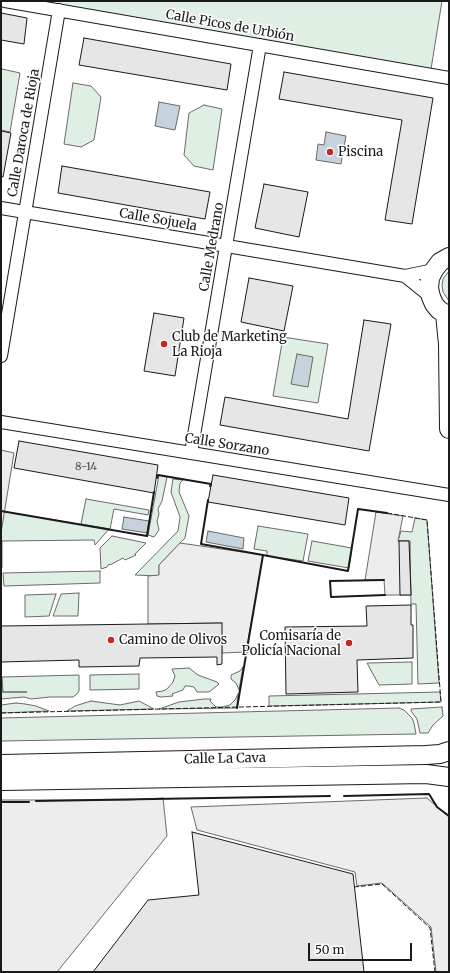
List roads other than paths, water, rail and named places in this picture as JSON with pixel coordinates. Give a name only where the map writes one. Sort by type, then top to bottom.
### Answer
[{"type":"main road","points":[[449,245],[441,263],[430,278],[429,288],[431,297],[439,310],[447,315],[449,429]]},
{"type":"main road","name":"Calle La Cava","points":[[1,764],[412,756],[440,754],[449,751]]},
{"type":"main road","name":"Calle La Cava","points":[[1,781],[426,774],[449,777]]},
{"type":"street","name":"Calle Picos de Urbión","points":[[5,1],[449,78]]},
{"type":"street","name":"Calle Daroca de Rioja","points":[[1,356],[59,10]]},
{"type":"street","name":"Calle Medrano","points":[[191,453],[260,45]]},
{"type":"street","name":"Calle Sojuela","points":[[1,208],[405,276],[441,263]]},
{"type":"street","name":"Calle Sojuela","points":[[405,276],[431,297]]},
{"type":"street","name":"Calle Sorzano","points":[[1,422],[449,495]]},
{"type":"place","name":"Piscina","points":[[330,152]]},
{"type":"place","name":"Club de Marketing La Rioja","points":[[164,344]]},
{"type":"place","name":"Camino de Olivos","points":[[111,640]]},
{"type":"place","name":"Comisaría de Policía Nacional","points":[[349,643]]}]
